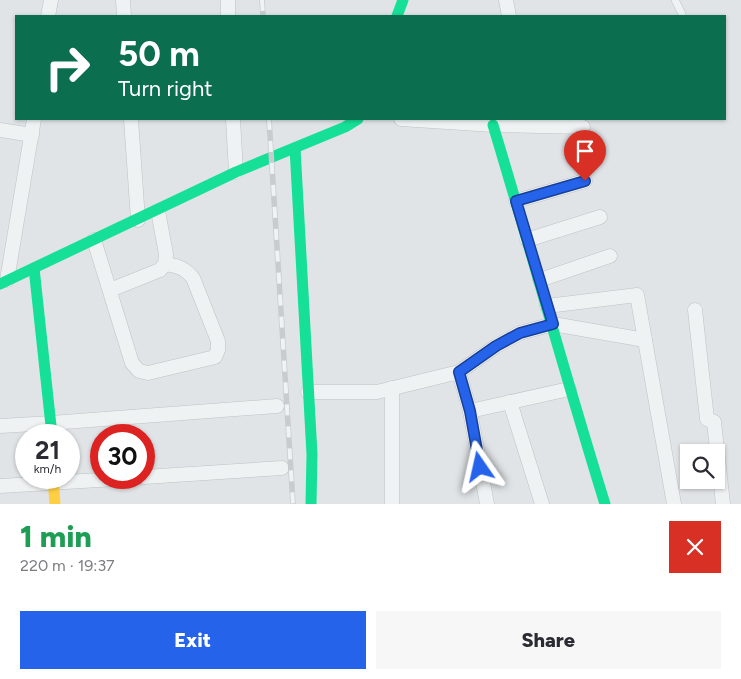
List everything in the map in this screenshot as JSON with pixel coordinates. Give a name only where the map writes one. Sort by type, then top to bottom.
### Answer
[{"type":"street","points":[[48,15],[51,0]]},
{"type":"street","points":[[123,0],[124,15]]},
{"type":"street","points":[[228,0],[228,15]]},
{"type":"street","points":[[398,15],[403,0]]},
{"type":"street","points":[[506,0],[509,15]]},
{"type":"street","points":[[4,282],[34,120]]},
{"type":"street","points":[[131,120],[138,220]]},
{"type":"street","points":[[233,120],[236,172]]},
{"type":"street","points":[[4,282],[158,211],[236,172],[345,127],[356,120]]},
{"type":"street","points":[[414,120],[493,126],[533,122],[583,127]]},
{"type":"street","points":[[493,126],[553,324],[569,389],[605,504]]},
{"type":"street","points":[[0,130],[32,135]]},
{"type":"street","points":[[295,148],[312,454],[312,504]]},
{"type":"street","points":[[516,201],[585,181]]},
{"type":"street","points":[[110,290],[160,270],[166,264],[158,211]]},
{"type":"street","points":[[527,240],[600,217]]},
{"type":"street","points":[[94,240],[132,363],[139,371],[148,373],[215,357],[218,350],[218,341],[194,278],[180,266],[166,264]]},
{"type":"street","points":[[540,280],[610,256]]},
{"type":"street","points":[[34,268],[51,424]]},
{"type":"street","points":[[547,306],[637,295],[674,504]]},
{"type":"street","points":[[694,310],[707,419],[714,422],[723,504]]},
{"type":"street","points":[[308,392],[377,392],[459,372],[496,346],[520,333],[553,324],[645,340]]},
{"type":"street","points":[[459,372],[470,411],[487,504]]},
{"type":"street","points":[[392,388],[392,504]]},
{"type":"street","points":[[470,411],[569,389]]},
{"type":"street","points":[[510,402],[542,504]]},
{"type":"street","points":[[80,426],[277,406]]},
{"type":"street","points":[[0,426],[15,427]]},
{"type":"street","points":[[155,476],[282,468]]},
{"type":"street","points":[[0,486],[15,484]]},
{"type":"street","points":[[54,489],[55,504]]},
{"type":"lane","points":[[675,0],[682,14]]},
{"type":"railway","points":[[262,0],[263,15]]},
{"type":"railway","points":[[269,120],[293,504]]},
{"type":"traffic: fast","points":[[397,15],[403,0]]},
{"type":"traffic: fast","points":[[0,284],[236,172],[345,127],[356,120]]},
{"type":"traffic: fast","points":[[493,125],[605,504]]},
{"type":"traffic: fast","points":[[295,148],[312,454],[311,504]]},
{"type":"traffic: fast","points":[[34,268],[51,424]]},
{"type":"traffic: slow","points":[[54,489],[55,504]]},
{"type":"route","points":[[480,467],[470,411],[459,372],[496,346],[520,333],[553,324],[516,201],[585,181]]}]
